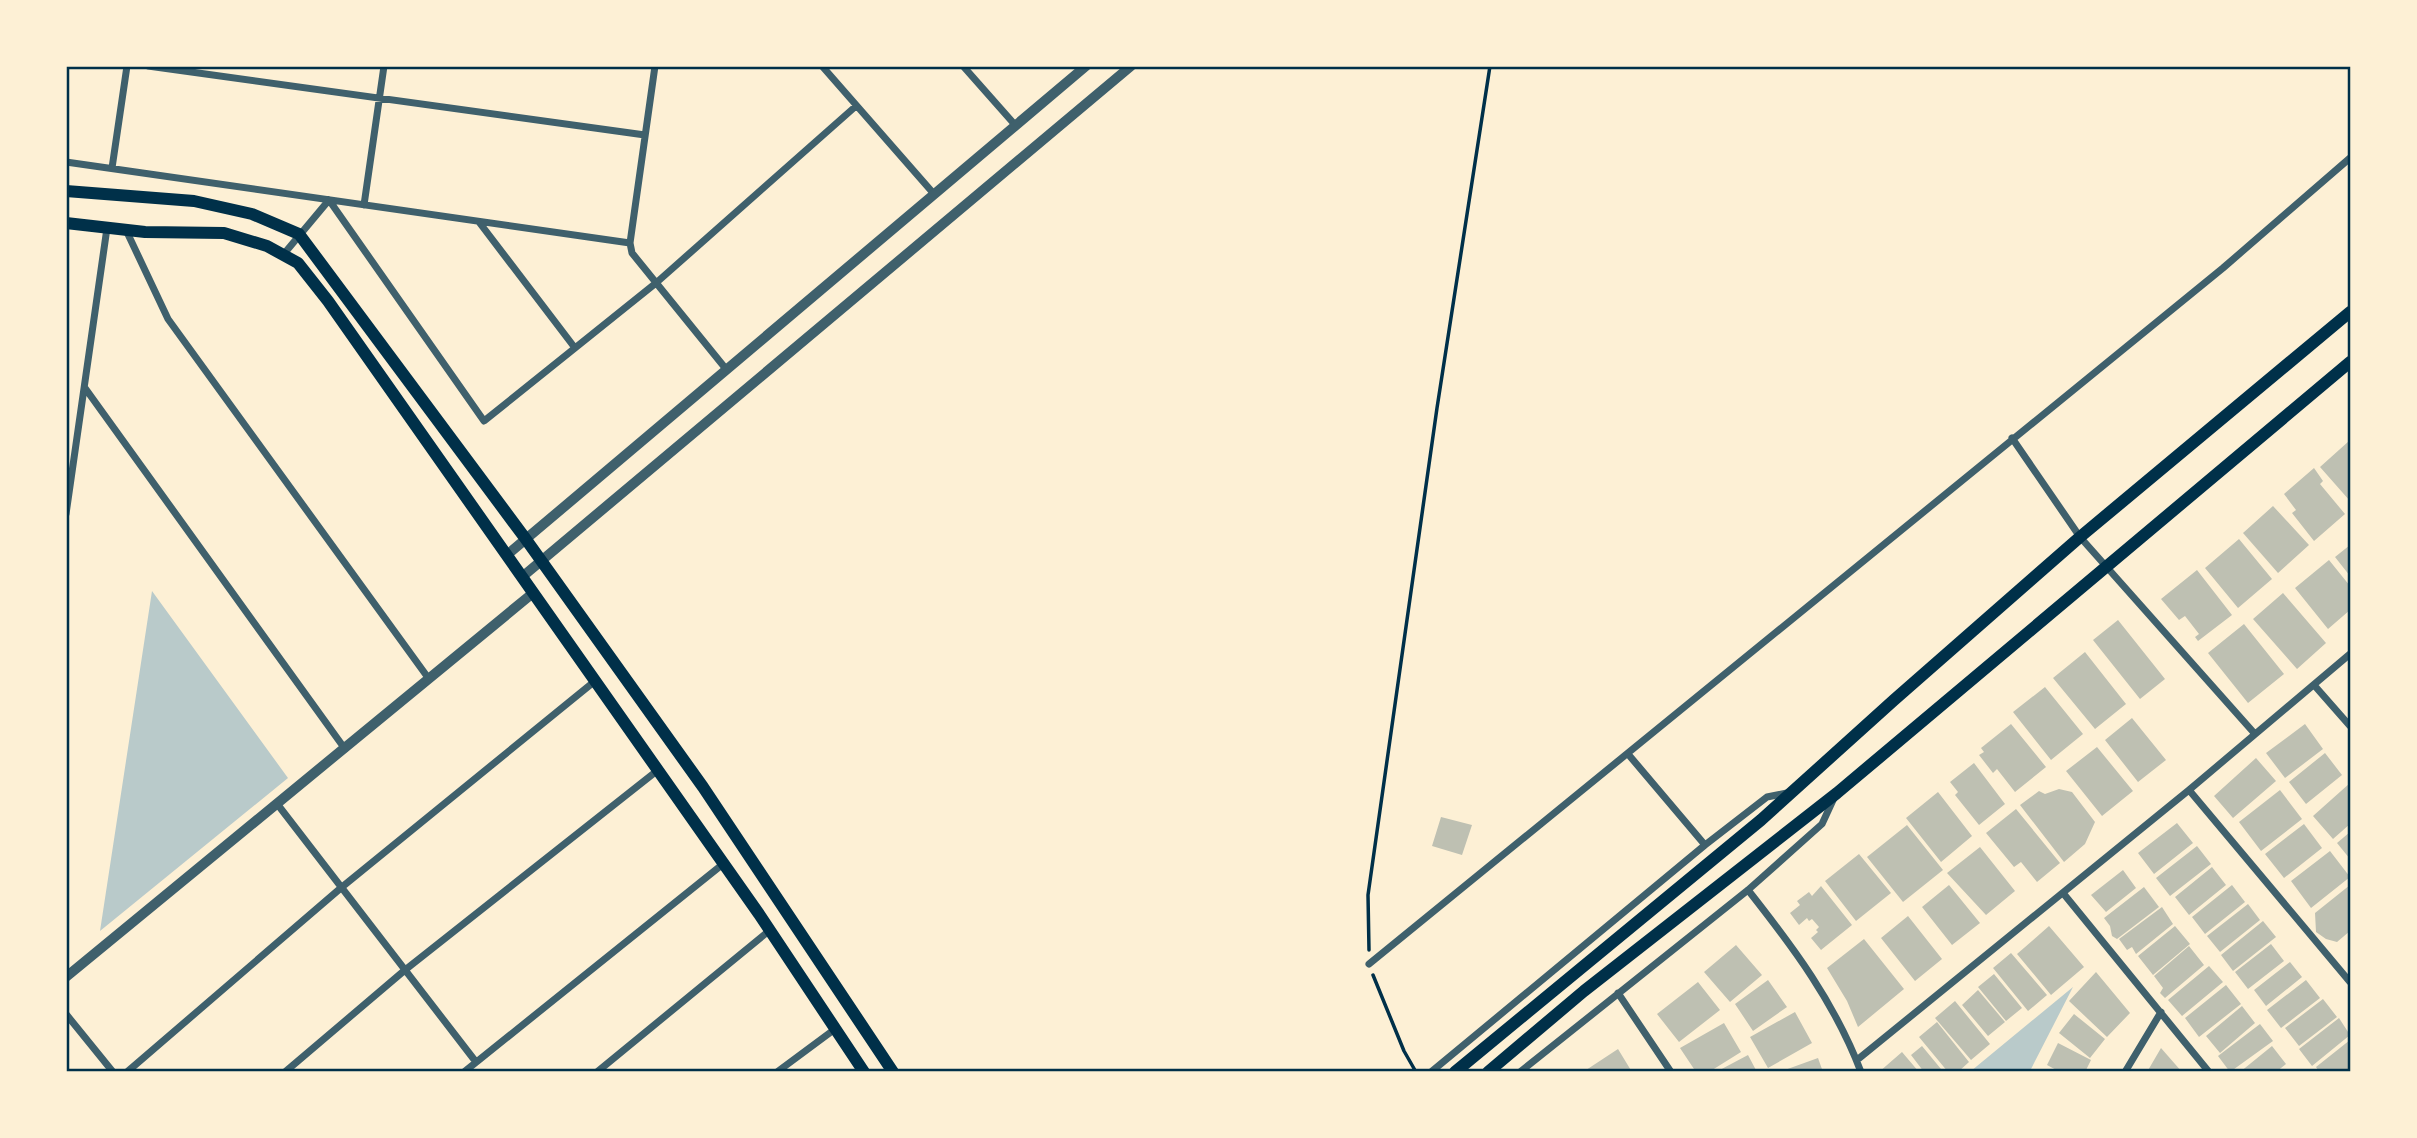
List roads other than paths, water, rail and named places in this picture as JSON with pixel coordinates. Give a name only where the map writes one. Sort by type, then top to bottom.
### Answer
[{"type":"main road","points":[[66,191],[194,201],[252,214],[299,233],[526,538],[703,787],[893,1072]]},
{"type":"main road","points":[[66,223],[126,230],[224,233],[267,246],[298,263],[328,301],[770,930],[864,1072]]},
{"type":"main road","points":[[1455,1072],[1761,821],[2080,537],[2350,312]]},
{"type":"main road","points":[[1488,1072],[1776,838],[1836,793],[2350,362]]},
{"type":"street","points":[[113,168],[127,66]]},
{"type":"street","points":[[148,66],[645,135]]},
{"type":"street","points":[[364,205],[384,66]]},
{"type":"street","points":[[655,66],[630,243],[632,253],[726,369]]},
{"type":"street","points":[[822,66],[934,194]]},
{"type":"street","points":[[963,66],[1016,126]]},
{"type":"street","points":[[507,555],[1086,66]]},
{"type":"street","points":[[522,577],[1131,66]]},
{"type":"street","points":[[329,200],[484,421],[656,283],[856,106]]},
{"type":"street","points":[[1368,964],[2223,268],[2350,158]]},
{"type":"street","points":[[66,162],[630,243]]},
{"type":"street","points":[[283,254],[329,200]]},
{"type":"street","points":[[479,222],[575,348]]},
{"type":"street","points":[[66,514],[107,228]]},
{"type":"street","points":[[126,230],[168,319],[429,679]]},
{"type":"street","points":[[85,388],[345,749]]},
{"type":"street","points":[[2011,439],[2105,568],[2255,734]]},
{"type":"street","points":[[66,978],[534,593]]},
{"type":"street","points":[[1857,1060],[2189,790],[2350,654]]},
{"type":"street","points":[[127,1072],[342,887],[595,681]]},
{"type":"street","points":[[2314,685],[2350,726]]},
{"type":"street","points":[[1628,754],[1706,845]]},
{"type":"street","points":[[285,1072],[405,970],[658,770]]},
{"type":"street","points":[[2189,790],[2350,982]]},
{"type":"street","points":[[1431,1072],[1767,797],[1796,791]]},
{"type":"street","points":[[1520,1072],[1748,890],[1822,824],[1836,793]]},
{"type":"street","points":[[278,804],[476,1062]]},
{"type":"street","points":[[464,1072],[723,864]]},
{"type":"street","points":[[1748,890],[1798,954],[1847,1036],[1861,1072]]},
{"type":"street","points":[[2063,893],[2209,1072]]},
{"type":"street","points":[[597,1072],[770,930]]},
{"type":"street","points":[[1618,993],[1671,1072]]},
{"type":"street","points":[[2125,1072],[2161,1012]]},
{"type":"street","points":[[66,1014],[113,1072]]},
{"type":"street","points":[[777,1072],[836,1028]]}]
